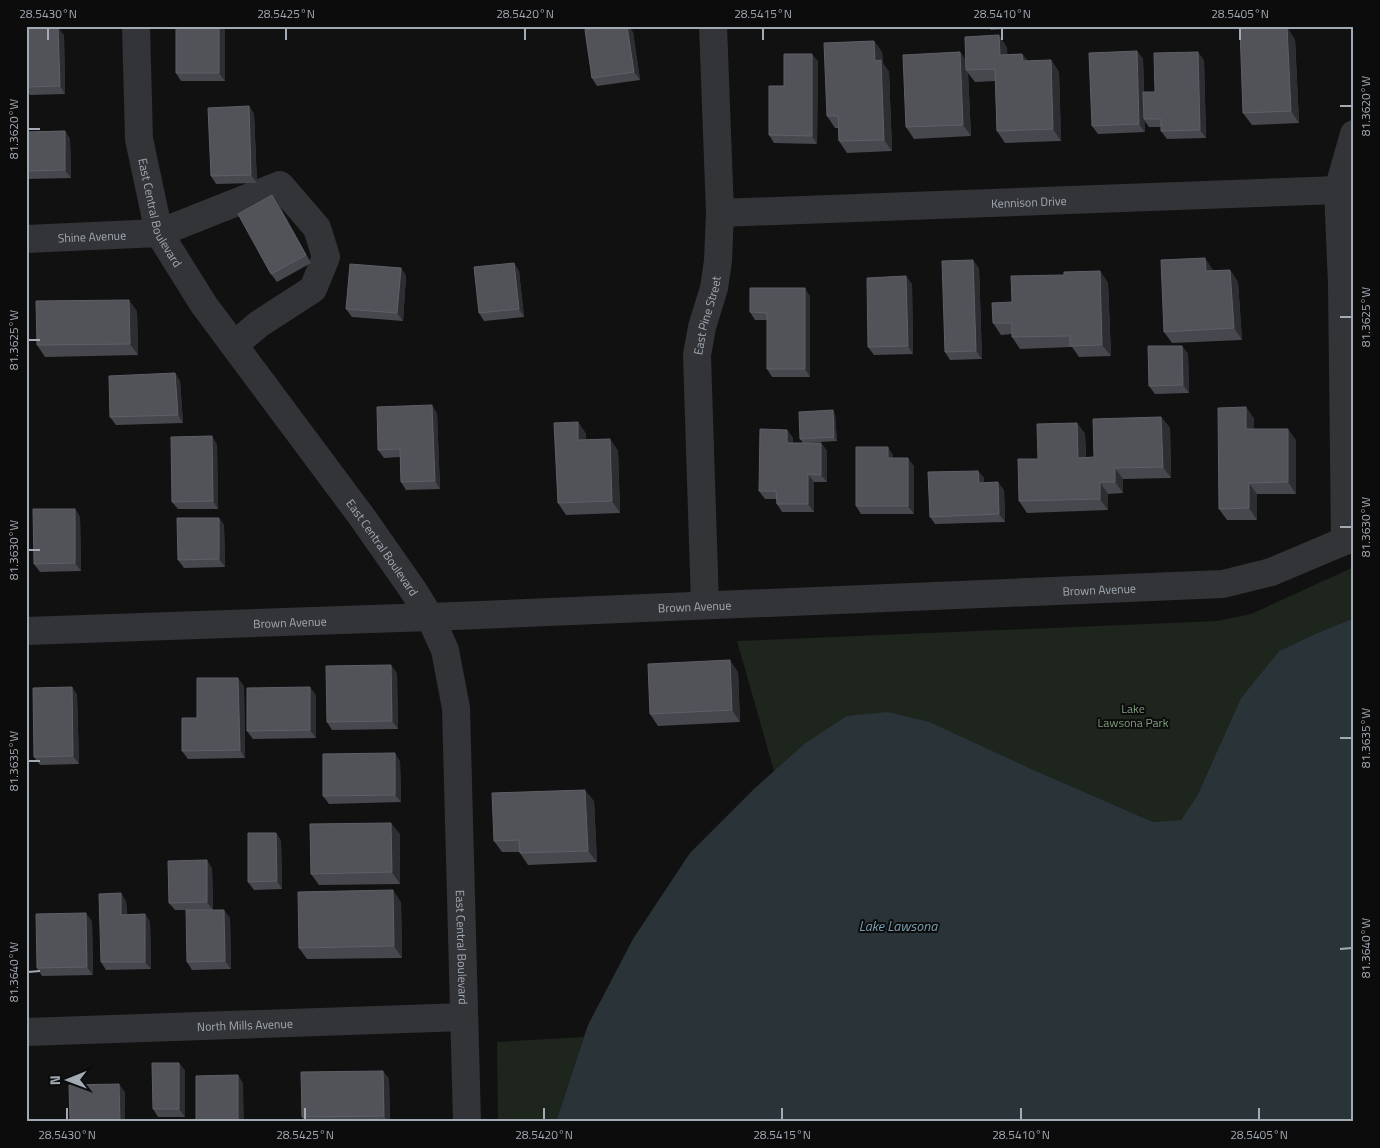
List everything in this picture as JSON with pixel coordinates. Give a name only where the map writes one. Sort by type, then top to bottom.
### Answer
[{"type":"street","name":"East Central Boulevard","points":[[136,26],[139,139],[159,233],[204,305],[362,517],[413,590],[430,617],[445,650],[456,708],[467,1122]]},
{"type":"street","name":"East Pine Street","points":[[705,605],[697,355],[702,327],[714,288],[718,261],[720,213],[713,26]]},
{"type":"street","points":[[1349,539],[1338,190],[1354,134]]},
{"type":"street","name":"Shine Avenue","points":[[26,239],[159,233],[280,185],[317,228],[326,258],[313,289],[259,324],[234,345]]},
{"type":"street","name":"Kennison Drive","points":[[720,213],[1338,190]]},
{"type":"street","points":[[1342,284],[1354,324]]},
{"type":"street","name":"Brown Avenue","points":[[26,631],[430,617],[1223,584],[1271,572],[1349,539]]},
{"type":"street","name":"North Mills Avenue","points":[[26,1032],[464,1017]]},
{"type":"green space","name":"Lake Lawsona Park","points":[[1354,567],[1354,618],[1279,651],[1241,698],[1197,796],[1181,820],[1153,822],[929,723],[888,712],[804,744],[774,771],[737,641],[1217,621],[1251,614]]},
{"type":"green space","points":[[584,1037],[556,1122],[498,1122],[497,1042]]},
{"type":"water","name":"Lake Lawsona","points":[[1354,618],[1354,1122],[556,1122],[588,1025],[633,939],[690,853],[754,789],[804,744],[847,716],[888,712],[929,722],[1153,822],[1181,820],[1197,796],[1241,698],[1279,651]]},
{"type":"building","points":[[176,26],[219,26],[219,73],[176,73]]},
{"type":"building","points":[[611,26],[627,26],[634,72],[592,78],[585,30]]},
{"type":"building","points":[[26,27],[58,27],[60,86],[26,87]]},
{"type":"building","points":[[1287,27],[1291,111],[1243,113],[1240,29]]},
{"type":"building","points":[[999,35],[1000,55],[1022,54],[1023,61],[1051,60],[1053,129],[997,131],[995,69],[966,70],[965,37]]},
{"type":"building","points":[[874,41],[875,61],[881,60],[884,140],[839,141],[838,116],[827,116],[824,43]]},
{"type":"building","points":[[1137,51],[1139,124],[1092,126],[1089,53]]},
{"type":"building","points":[[960,52],[963,125],[906,127],[903,55]]},
{"type":"building","points":[[1198,52],[1200,130],[1161,131],[1161,119],[1144,119],[1143,92],[1155,92],[1154,53]]},
{"type":"building","points":[[784,54],[812,54],[812,136],[769,135],[769,86],[784,86]]},
{"type":"building","points":[[249,106],[251,175],[211,176],[208,108]]},
{"type":"building","points":[[65,131],[65,170],[26,171],[26,132]]},
{"type":"building","points":[[272,195],[306,255],[271,274],[238,214]]},
{"type":"building","points":[[1205,258],[1206,271],[1230,270],[1234,328],[1164,332],[1161,260]]},
{"type":"building","points":[[973,260],[976,351],[945,352],[942,261]]},
{"type":"building","points":[[514,263],[519,309],[479,313],[474,267]]},
{"type":"building","points":[[350,264],[401,268],[397,313],[346,309]]},
{"type":"building","points":[[1100,271],[1102,345],[1070,346],[1070,336],[1012,337],[1012,323],[993,323],[992,303],[1012,302],[1011,276],[1064,275],[1064,272]]},
{"type":"building","points":[[906,276],[908,346],[868,347],[867,278]]},
{"type":"building","points":[[750,288],[805,288],[805,369],[767,369],[767,313],[750,312]]},
{"type":"building","points":[[129,300],[130,344],[37,345],[36,301]]},
{"type":"building","points":[[1148,346],[1182,346],[1183,385],[1149,386]]},
{"type":"building","points":[[175,373],[178,415],[110,417],[109,376]]},
{"type":"building","points":[[432,405],[435,481],[401,482],[400,449],[378,450],[377,407]]},
{"type":"building","points":[[1246,407],[1246,429],[1288,429],[1288,482],[1249,483],[1249,508],[1219,509],[1218,408]]},
{"type":"building","points":[[833,410],[834,437],[800,439],[799,412]]},
{"type":"building","points":[[1161,417],[1163,467],[1115,468],[1115,482],[1100,482],[1100,499],[1019,501],[1018,459],[1038,459],[1037,424],[1077,423],[1078,458],[1094,457],[1093,419]]},
{"type":"building","points":[[578,422],[578,440],[610,439],[612,501],[558,503],[554,423]]},
{"type":"building","points":[[760,429],[787,430],[787,443],[821,443],[821,475],[808,474],[808,504],[777,504],[776,491],[759,491]]},
{"type":"building","points":[[212,436],[213,501],[172,502],[171,437]]},
{"type":"building","points":[[856,447],[888,447],[888,458],[908,458],[908,506],[856,506]]},
{"type":"building","points":[[978,471],[979,483],[998,482],[999,514],[930,517],[928,472]]},
{"type":"building","points":[[33,509],[75,509],[75,563],[34,564]]},
{"type":"building","points":[[177,518],[219,518],[219,559],[178,560]]},
{"type":"building","points":[[730,660],[732,710],[650,714],[648,664]]},
{"type":"building","points":[[391,665],[392,721],[327,722],[326,666]]},
{"type":"building","points":[[197,678],[238,678],[240,750],[182,751],[182,718],[197,718]]},
{"type":"building","points":[[72,687],[73,756],[34,757],[33,688]]},
{"type":"building","points":[[310,687],[310,730],[247,731],[247,688]]},
{"type":"building","points":[[395,753],[395,795],[323,796],[323,754]]},
{"type":"building","points":[[585,790],[588,851],[520,853],[519,840],[494,841],[492,793]]},
{"type":"building","points":[[391,823],[392,872],[311,874],[310,824]]},
{"type":"building","points":[[248,833],[276,833],[277,881],[248,882]]},
{"type":"building","points":[[207,860],[207,902],[169,903],[168,861]]},
{"type":"building","points":[[393,890],[394,946],[299,948],[298,892]]},
{"type":"building","points":[[121,893],[121,915],[145,914],[145,962],[101,962],[99,894]]},
{"type":"building","points":[[186,910],[224,910],[225,961],[187,962]]},
{"type":"building","points":[[86,913],[87,967],[37,968],[36,914]]},
{"type":"building","points":[[152,1063],[179,1063],[179,1109],[153,1109]]},
{"type":"building","points":[[383,1071],[384,1116],[302,1117],[301,1072]]},
{"type":"building","points":[[238,1075],[238,1122],[196,1122],[196,1076]]},
{"type":"building","points":[[119,1084],[120,1122],[70,1122],[69,1085]]},
{"type":"building","points":[[145,1120],[163,1120],[163,1122],[145,1122]]}]
